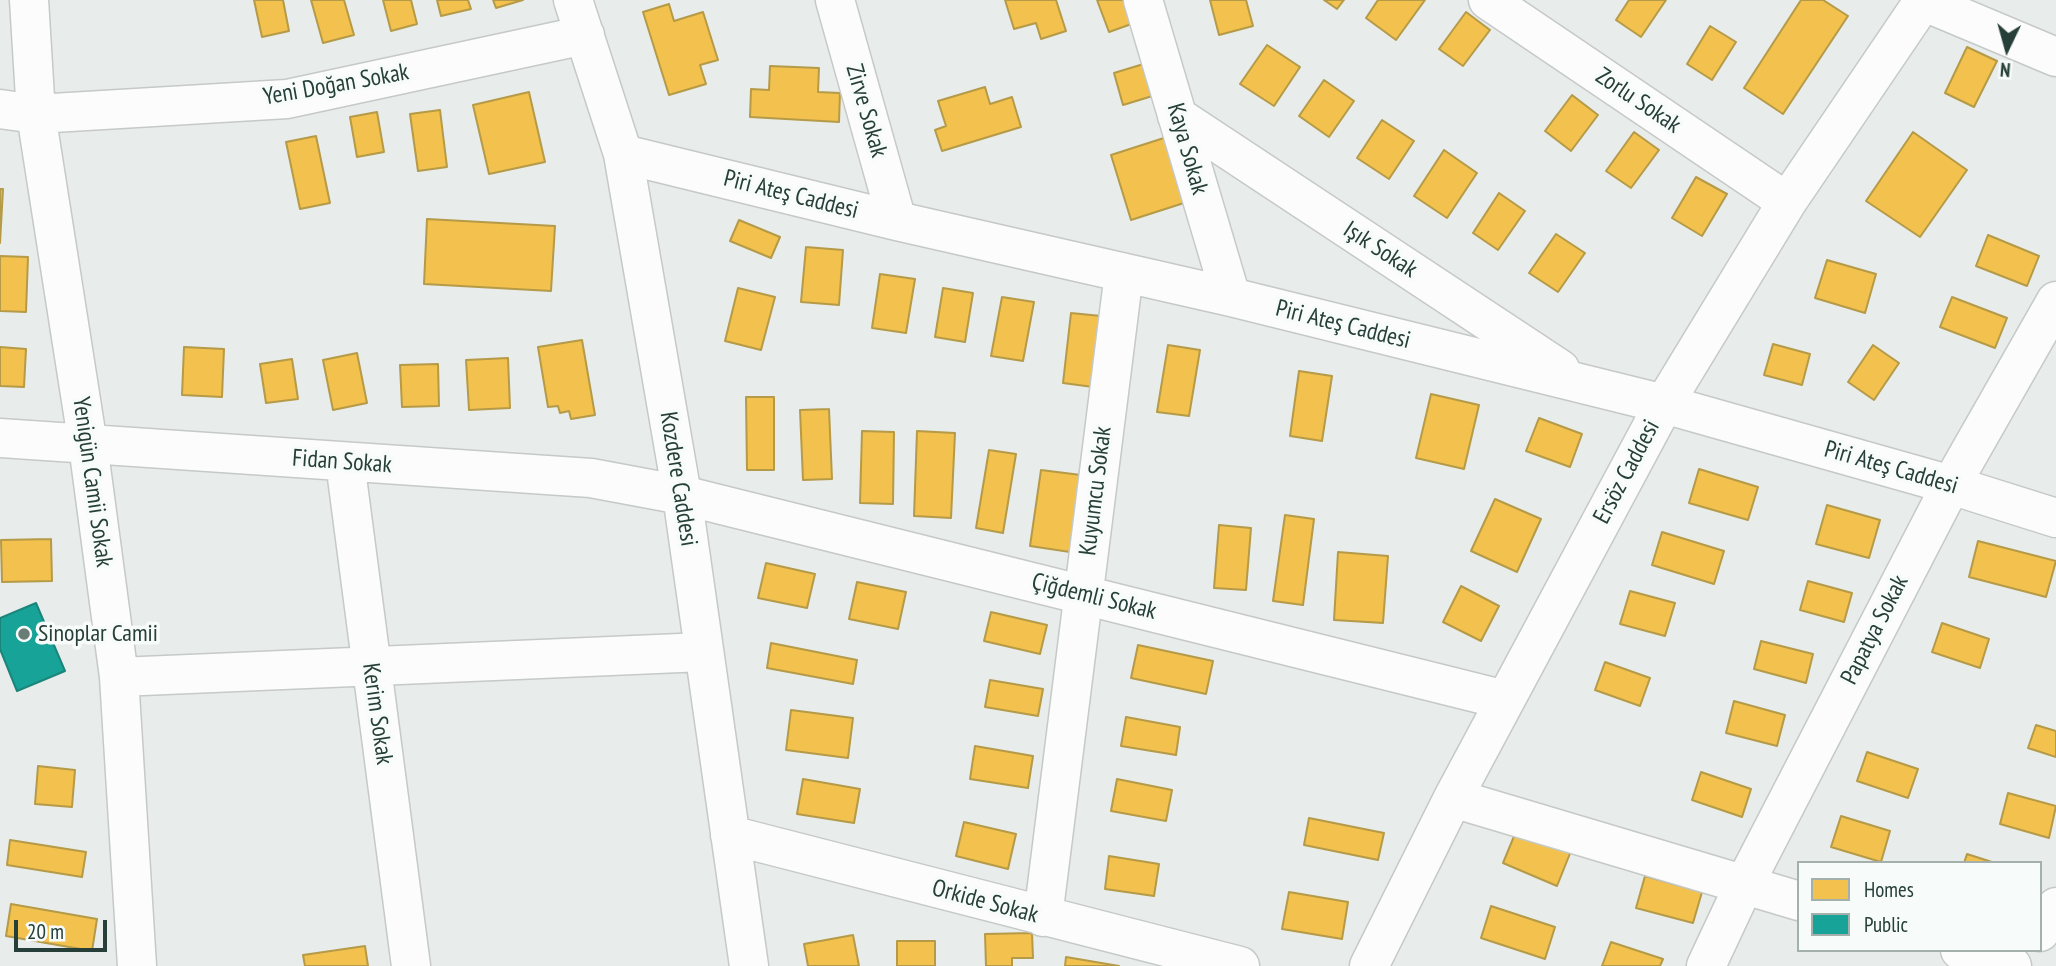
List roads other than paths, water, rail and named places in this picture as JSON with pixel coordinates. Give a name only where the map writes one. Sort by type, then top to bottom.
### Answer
[{"type":"street","name":"Yenigün Camii Sokak","points":[[29,0],[18,112],[88,445],[119,677],[137,966]]},
{"type":"street","name":"Zirve Sokak","points":[[835,0],[897,221]]},
{"type":"street","name":"Kaya Sokak","points":[[1143,0],[1231,297]]},
{"type":"street","name":"Zorlu Sokak","points":[[1488,0],[1787,202]]},
{"type":"street","name":"Ersöz Caddesi","points":[[1369,966],[1453,798],[1664,404],[1787,202],[1922,1]]},
{"type":"street","points":[[1922,1],[2056,57]]},
{"type":"street","name":"Yeni Doğan Sokak","points":[[18,112],[287,99],[579,18]]},
{"type":"street","name":"Kozdere Caddesi","points":[[579,18],[623,154],[682,495],[750,966]]},
{"type":"street","name":"Işık Sokak","points":[[1177,116],[1583,384]]},
{"type":"street","name":"Piri Ateş Caddesi","points":[[623,154],[897,221],[1231,297],[1664,404],[1951,485],[2056,518]]},
{"type":"street","name":"Kuyumcu Sokak","points":[[1043,917],[1124,273]]},
{"type":"street","name":"Papatya Sokak","points":[[1706,966],[1744,885],[1951,485],[2056,301]]},
{"type":"street","name":"Fidan Sokak","points":[[0,438],[591,478],[682,495]]},
{"type":"street","name":"Kerim Sokak","points":[[345,462],[411,966]]},
{"type":"street","name":"Çiğdemli Sokak","points":[[682,495],[1505,700]]},
{"type":"street","points":[[119,677],[704,652]]},
{"type":"street","points":[[1453,798],[1797,900]]},
{"type":"street","name":"Orkide Sokak","points":[[730,835],[1240,966]]},
{"type":"street","points":[[2042,929],[2056,907]]},
{"type":"street","points":[[1966,952],[2012,966]]},
{"type":"place","name":"Sinoplar Camii","points":[[24,634]]}]
